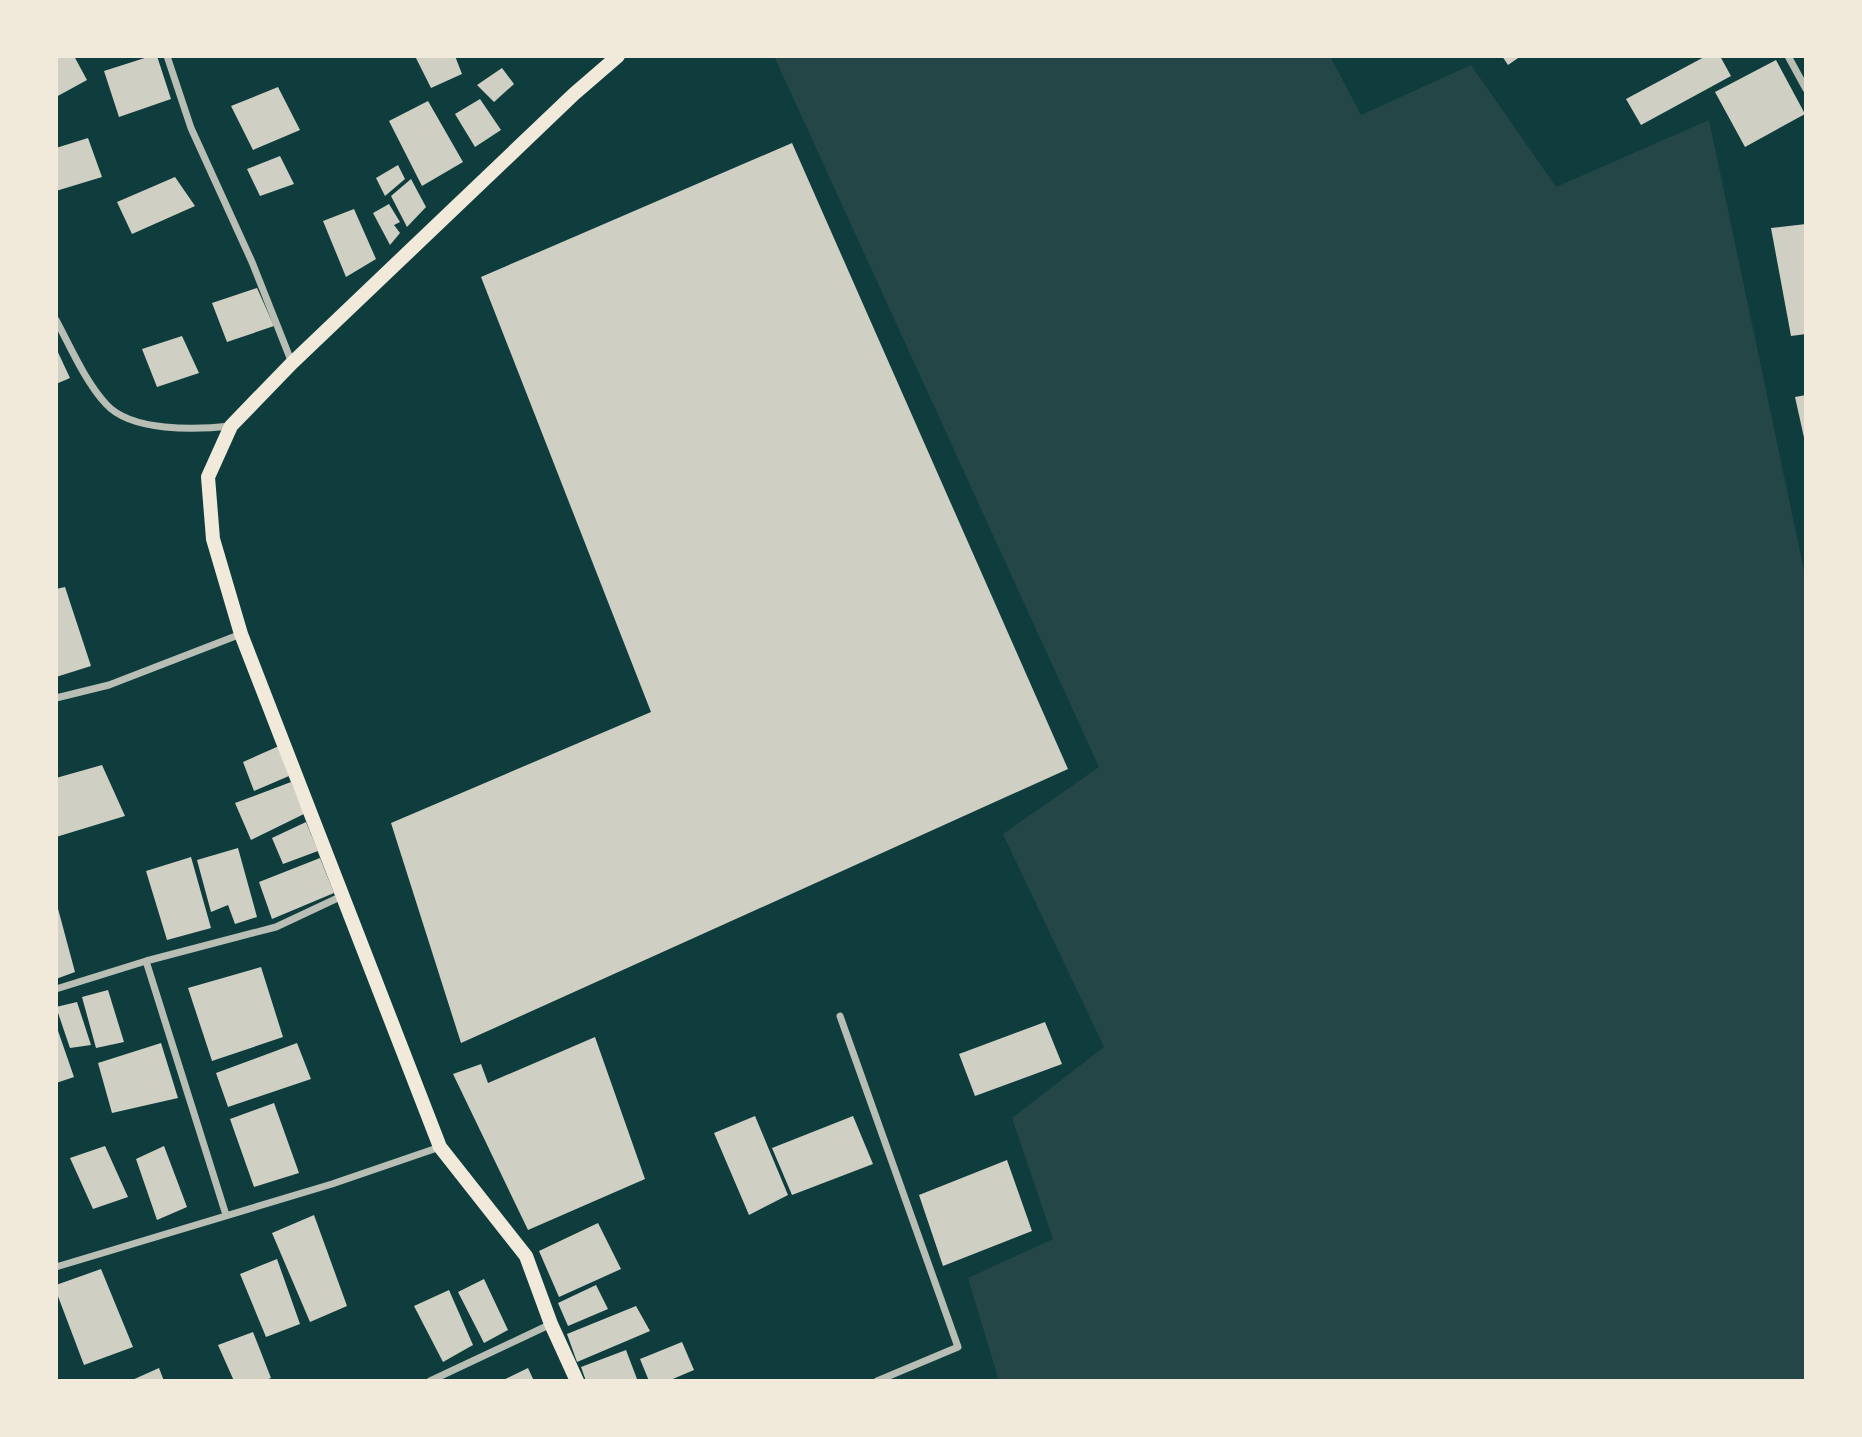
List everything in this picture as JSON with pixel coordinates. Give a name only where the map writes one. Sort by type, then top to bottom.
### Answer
[{"type":"main road","points":[[577,1381],[551,1324],[526,1255],[440,1147],[241,634],[213,540],[208,477],[231,426],[292,363],[574,94],[618,56]]},
{"type":"street","points":[[167,56],[191,128],[253,262],[292,363]]},
{"type":"street","points":[[1788,56],[1806,89]]},
{"type":"street","points":[[56,320],[82,368],[107,405],[125,418],[183,429],[231,426]]},
{"type":"street","points":[[56,698],[109,685],[241,634]]},
{"type":"street","points":[[56,989],[146,961],[276,927],[342,896]]},
{"type":"street","points":[[146,961],[226,1215]]},
{"type":"street","points":[[840,1016],[958,1348],[877,1381]]},
{"type":"street","points":[[56,1267],[332,1184],[440,1147]]},
{"type":"street","points":[[430,1381],[551,1324]]},
{"type":"shaded area","points":[[774,56],[1330,56],[1361,115],[1471,65],[1556,187],[1709,120],[1806,580],[1806,1381],[999,1381],[968,1278],[1053,1239],[1012,1118],[1104,1047],[1003,834],[1099,767]]},
{"type":"building","points":[[56,56],[74,56],[87,80],[56,97]]},
{"type":"building","points":[[157,56],[171,99],[119,117],[104,71]]},
{"type":"building","points":[[415,56],[455,56],[462,74],[431,88]]},
{"type":"building","points":[[1502,56],[1521,56],[1508,65]]},
{"type":"building","points":[[1706,56],[1720,56],[1731,76],[1641,125],[1626,99]]},
{"type":"building","points":[[1776,60],[1805,114],[1745,147],[1715,92]]},
{"type":"building","points":[[502,68],[514,84],[494,102],[477,85]]},
{"type":"building","points":[[278,87],[300,130],[253,150],[231,106]]},
{"type":"building","points":[[480,99],[501,130],[475,147],[455,114]]},
{"type":"building","points":[[428,101],[463,162],[422,186],[389,121]]},
{"type":"building","points":[[88,138],[102,177],[56,191],[56,148]]},
{"type":"building","points":[[792,143],[1068,769],[461,1043],[391,823],[651,712],[481,277]]},
{"type":"building","points":[[280,156],[294,184],[260,196],[247,169]]},
{"type":"building","points":[[398,165],[405,179],[385,196],[376,178]]},
{"type":"building","points":[[175,177],[195,206],[132,234],[117,202]]},
{"type":"building","points":[[411,179],[426,207],[407,227],[391,196]]},
{"type":"building","points":[[389,204],[400,222],[394,225],[400,233],[390,245],[373,213]]},
{"type":"building","points":[[354,209],[376,259],[346,277],[323,221]]},
{"type":"building","points":[[1806,224],[1806,334],[1791,336],[1771,228]]},
{"type":"building","points":[[257,288],[274,326],[227,342],[212,303]]},
{"type":"building","points":[[182,336],[199,373],[157,387],[142,349]]},
{"type":"building","points":[[56,348],[70,378],[56,384]]},
{"type":"building","points":[[1806,395],[1806,442],[1805,442],[1795,397]]},
{"type":"building","points":[[65,587],[91,666],[56,677],[56,589]]},
{"type":"building","points":[[279,746],[289,776],[254,791],[243,762]]},
{"type":"building","points":[[102,765],[125,816],[56,837],[56,778]]},
{"type":"building","points":[[291,782],[304,814],[251,840],[235,803]]},
{"type":"building","points":[[306,822],[318,851],[283,864],[272,838]]},
{"type":"building","points":[[238,848],[257,917],[235,924],[228,905],[211,912],[197,860]]},
{"type":"building","points":[[191,857],[211,928],[167,940],[146,871]]},
{"type":"building","points":[[320,858],[334,893],[272,919],[259,882]]},
{"type":"building","points":[[56,906],[75,972],[56,979]]},
{"type":"building","points":[[261,967],[283,1037],[212,1061],[188,988]]},
{"type":"building","points":[[108,990],[124,1042],[96,1048],[82,997]]},
{"type":"building","points":[[77,1002],[91,1045],[70,1048],[56,1007]]},
{"type":"building","points":[[1045,1022],[1062,1064],[975,1096],[959,1054]]},
{"type":"building","points":[[56,1025],[74,1077],[56,1083]]},
{"type":"building","points":[[595,1037],[645,1179],[528,1230],[453,1074],[481,1064],[488,1083]]},
{"type":"building","points":[[161,1043],[178,1098],[112,1113],[98,1063]]},
{"type":"building","points":[[297,1043],[311,1079],[228,1107],[216,1073]]},
{"type":"building","points":[[274,1103],[299,1173],[254,1187],[230,1119]]},
{"type":"building","points":[[755,1116],[788,1195],[749,1215],[714,1133]]},
{"type":"building","points":[[853,1116],[873,1164],[792,1195],[772,1148]]},
{"type":"building","points":[[105,1146],[128,1197],[93,1209],[70,1158]]},
{"type":"building","points":[[164,1146],[187,1207],[157,1220],[136,1159]]},
{"type":"building","points":[[1007,1160],[1032,1231],[943,1266],[919,1195]]},
{"type":"building","points":[[314,1215],[347,1306],[310,1322],[272,1233]]},
{"type":"building","points":[[598,1223],[621,1269],[559,1297],[539,1251]]},
{"type":"building","points":[[277,1259],[300,1324],[266,1337],[240,1274]]},
{"type":"building","points":[[101,1269],[133,1347],[84,1365],[56,1285]]},
{"type":"building","points":[[484,1279],[508,1330],[484,1343],[458,1292]]},
{"type":"building","points":[[596,1285],[608,1309],[568,1326],[558,1303]]},
{"type":"building","points":[[449,1290],[473,1345],[443,1362],[414,1306]]},
{"type":"building","points":[[636,1306],[650,1331],[577,1362],[567,1334]]},
{"type":"building","points":[[253,1332],[271,1378],[263,1381],[234,1381],[218,1345]]},
{"type":"building","points":[[682,1342],[694,1370],[668,1381],[649,1381],[640,1359]]},
{"type":"building","points":[[626,1350],[637,1379],[586,1381],[581,1367]]},
{"type":"building","points":[[159,1368],[164,1381],[130,1381]]},
{"type":"building","points":[[528,1368],[534,1381],[501,1381]]}]
